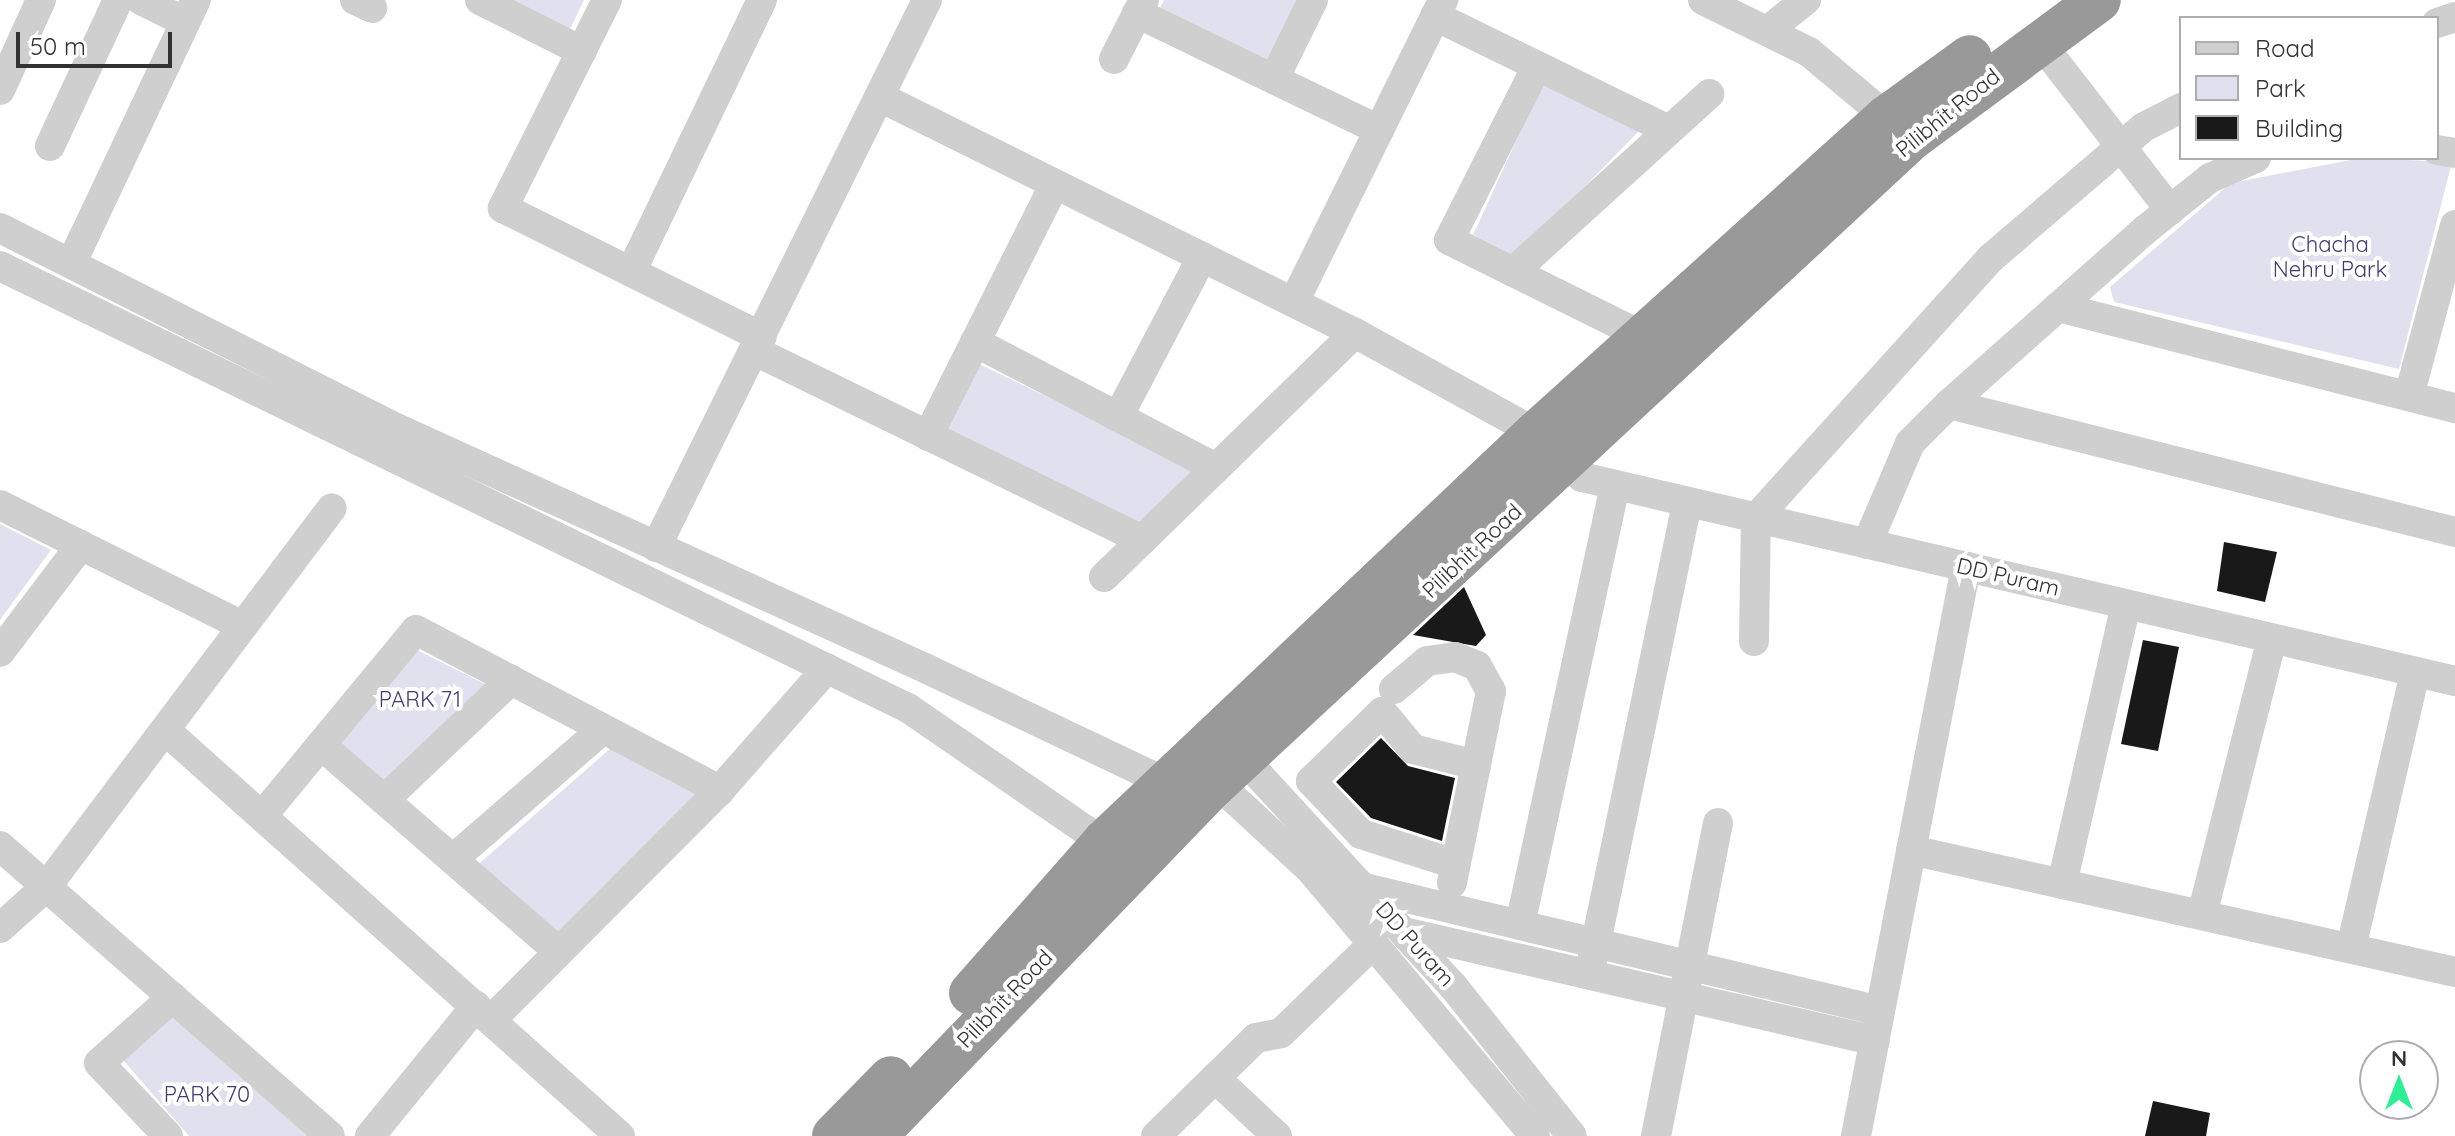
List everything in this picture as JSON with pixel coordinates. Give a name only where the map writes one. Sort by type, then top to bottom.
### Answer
[{"type":"highway","points":[[1206,772],[1536,433],[1644,337],[1899,128],[2049,0]]},
{"type":"highway","name":"Pilibhit Road","points":[[875,1136],[1118,853],[1206,772],[1566,463],[1899,128],[2099,0]]},
{"type":"highway","points":[[834,1136],[1118,853]]},
{"type":"street","points":[[0,90],[41,0]]},
{"type":"street","points":[[50,146],[118,0]]},
{"type":"street","points":[[72,262],[190,11],[141,0]]},
{"type":"street","points":[[480,0],[582,51]]},
{"type":"street","points":[[607,0],[503,208],[631,272],[928,436],[1142,540]]},
{"type":"street","points":[[631,272],[762,0]]},
{"type":"street","points":[[656,547],[927,0]]},
{"type":"street","points":[[1274,79],[1313,0]]},
{"type":"street","points":[[1703,0],[1809,52],[1899,128]]},
{"type":"street","points":[[1767,31],[1806,0]]},
{"type":"street","points":[[1114,59],[1140,6],[1274,79],[1379,130]]},
{"type":"street","points":[[1294,302],[1439,8],[1537,66],[1669,130]]},
{"type":"street","points":[[2039,41],[2170,210]]},
{"type":"street","points":[[1537,66],[1449,240],[1644,337]]},
{"type":"street","points":[[1513,272],[1709,94]]},
{"type":"street","name":"DD Puram","points":[[880,97],[1355,333],[1536,433],[1582,477],[2455,681]]},
{"type":"street","points":[[1754,641],[1756,518],[1991,258],[2121,148],[2179,109]]},
{"type":"street","points":[[1867,544],[1910,443],[1949,404],[2170,210],[2210,178],[2251,160]]},
{"type":"street","points":[[928,436],[1055,184]]},
{"type":"street","points":[[2409,396],[2455,225]]},
{"type":"street","points":[[0,228],[396,428],[656,547],[1206,772]]},
{"type":"street","points":[[1118,417],[1202,257]]},
{"type":"street","points":[[0,266],[908,708],[1118,853]]},
{"type":"street","points":[[2058,307],[2455,408]]},
{"type":"street","points":[[1104,577],[1355,333]]},
{"type":"street","points":[[975,342],[1216,468]]},
{"type":"street","points":[[1949,404],[2455,532]]},
{"type":"street","points":[[1520,925],[1615,485]]},
{"type":"street","points":[[1589,974],[1687,502]]},
{"type":"street","points":[[0,505],[243,626]]},
{"type":"street","points":[[0,928],[47,886],[332,508]]},
{"type":"street","points":[[0,652],[81,545]]},
{"type":"street","points":[[1856,1136],[1966,567]]},
{"type":"street","points":[[2062,884],[2126,605]]},
{"type":"street","points":[[262,816],[416,630],[720,790]]},
{"type":"street","points":[[2202,915],[2272,639]]},
{"type":"street","points":[[1394,689],[1427,661],[1455,657],[1477,666],[1491,691],[1455,864],[1449,908]]},
{"type":"street","points":[[370,1136],[484,1013],[559,952],[720,790],[827,668]]},
{"type":"street","points":[[2351,948],[2415,672]]},
{"type":"street","points":[[384,800],[511,680]]},
{"type":"street","points":[[1455,864],[1361,834],[1311,781],[1382,712],[1413,749],[1476,765]]},
{"type":"street","points":[[453,859],[603,729]]},
{"type":"street","points":[[165,730],[620,1136]]},
{"type":"street","points":[[321,745],[559,952]]},
{"type":"street","name":"DD Puram","points":[[1206,772],[1365,888],[1572,1136]]},
{"type":"street","name":"DD Puram","points":[[1206,772],[1310,869],[1535,1136]]},
{"type":"street","points":[[1656,1136],[1687,965],[1718,823]]},
{"type":"street","points":[[0,846],[330,1136]]},
{"type":"street","points":[[1911,850],[2455,972]]},
{"type":"street","points":[[1365,888],[1687,965],[1877,1026]]},
{"type":"street","points":[[1404,932],[1682,995],[1877,1026]]},
{"type":"street","points":[[1156,1136],[1256,1038],[1281,1033],[1374,943]]},
{"type":"street","points":[[168,1136],[99,1063],[173,997]]},
{"type":"street","points":[[1215,1078],[1277,1136]]},
{"type":"green space","points":[[508,0],[584,0],[570,29]]},
{"type":"green space","points":[[1164,0],[1297,0],[1269,60],[1160,8]]},
{"type":"green space","points":[[1544,80],[1640,130],[1516,257],[1473,235]]},
{"type":"green space","name":"Chacha Nehru Park","points":[[2351,160],[2452,162],[2399,369],[2114,302],[2110,287],[2231,183]]},
{"type":"green space","points":[[977,363],[1197,469],[1138,526],[944,431]]},
{"type":"green space","points":[[0,524],[51,550],[0,620]]},
{"type":"green space","name":"PARK 71","points":[[417,650],[489,686],[384,789],[339,744]]},
{"type":"green space","points":[[612,747],[699,793],[558,935],[473,869]]},
{"type":"green space","name":"PARK 70","points":[[174,1007],[314,1136],[189,1136],[123,1060]]},
{"type":"building","points":[[2224,542],[2277,552],[2265,602],[2217,591]]},
{"type":"building","points":[[1464,587],[1486,635],[1476,646],[1413,635]]},
{"type":"building","points":[[2143,640],[2179,647],[2158,751],[2121,744]]},
{"type":"building","points":[[1381,738],[1408,766],[1455,778],[1442,841],[1371,818],[1336,782]]},
{"type":"building","points":[[2153,1101],[2210,1113],[2206,1136],[2145,1136]]}]
